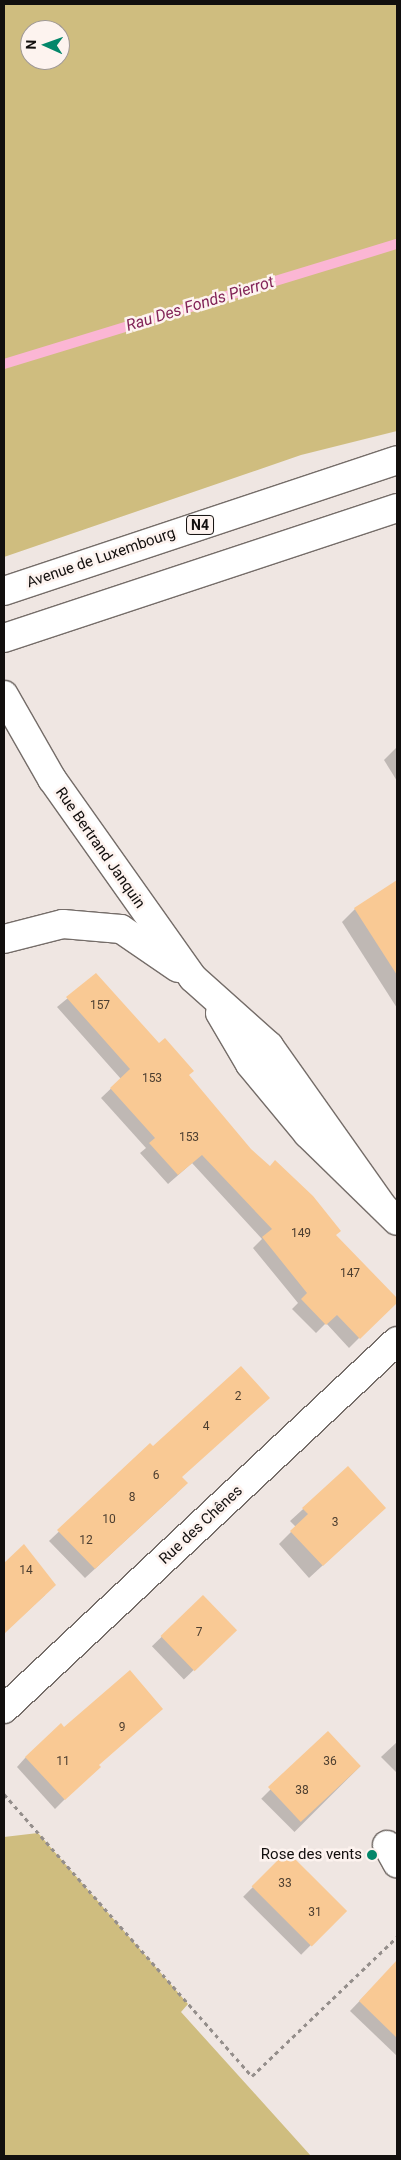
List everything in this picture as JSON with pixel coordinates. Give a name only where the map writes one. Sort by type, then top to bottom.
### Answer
[{"type":"street","name":"Avenue de Luxembourg","points":[[4,590],[397,460]]},
{"type":"street","points":[[4,638],[397,508]]},
{"type":"street","name":"Rue Bertrand Janquin","points":[[4,695],[52,779],[200,986],[269,1046],[389,1212]]},
{"type":"street","points":[[4,939],[63,924],[121,929],[200,986]]},
{"type":"street","name":"Rue des Chênes","points":[[4,1709],[397,1341]]},
{"type":"path","points":[[4,1794],[252,2076],[397,1937]]},
{"type":"shaded area","points":[[4,4],[397,4],[397,431],[301,455],[4,557]]},
{"type":"shaded area","points":[[38,1833],[188,2004],[181,2012],[311,2156],[4,2156],[4,1837]]},
{"type":"building","points":[[397,880],[397,975],[354,908]]},
{"type":"building","points":[[96,973],[159,1043],[165,1038],[194,1071],[189,1075],[251,1149],[270,1166],[275,1160],[313,1196],[341,1231],[336,1235],[397,1298],[397,1303],[360,1339],[337,1315],[326,1325],[301,1299],[307,1293],[262,1237],[272,1229],[202,1155],[178,1175],[149,1143],[155,1138],[110,1088],[130,1069],[66,997]]},
{"type":"building","points":[[241,1366],[270,1398],[182,1477],[188,1483],[95,1569],[57,1530],[150,1443],[153,1446]]},
{"type":"building","points":[[348,1466],[386,1508],[323,1566],[290,1531],[308,1514],[302,1508]]},
{"type":"building","points":[[24,1544],[56,1585],[4,1634],[4,1563]]},
{"type":"building","points":[[203,1595],[237,1630],[195,1671],[161,1636]]},
{"type":"building","points":[[130,1670],[163,1709],[99,1765],[101,1767],[65,1800],[25,1757],[61,1723],[64,1727]]},
{"type":"building","points":[[328,1731],[361,1766],[301,1822],[268,1787]]},
{"type":"building","points":[[287,1851],[347,1911],[312,1946],[252,1886]]},
{"type":"building","points":[[397,1960],[397,2038],[359,2001]]},
{"type":"waterway","name":"Rau Des Fonds Pierrot","points":[[4,364],[397,244]]},
{"type":"place","name":"Rose des vents","points":[[372,1855]]}]
